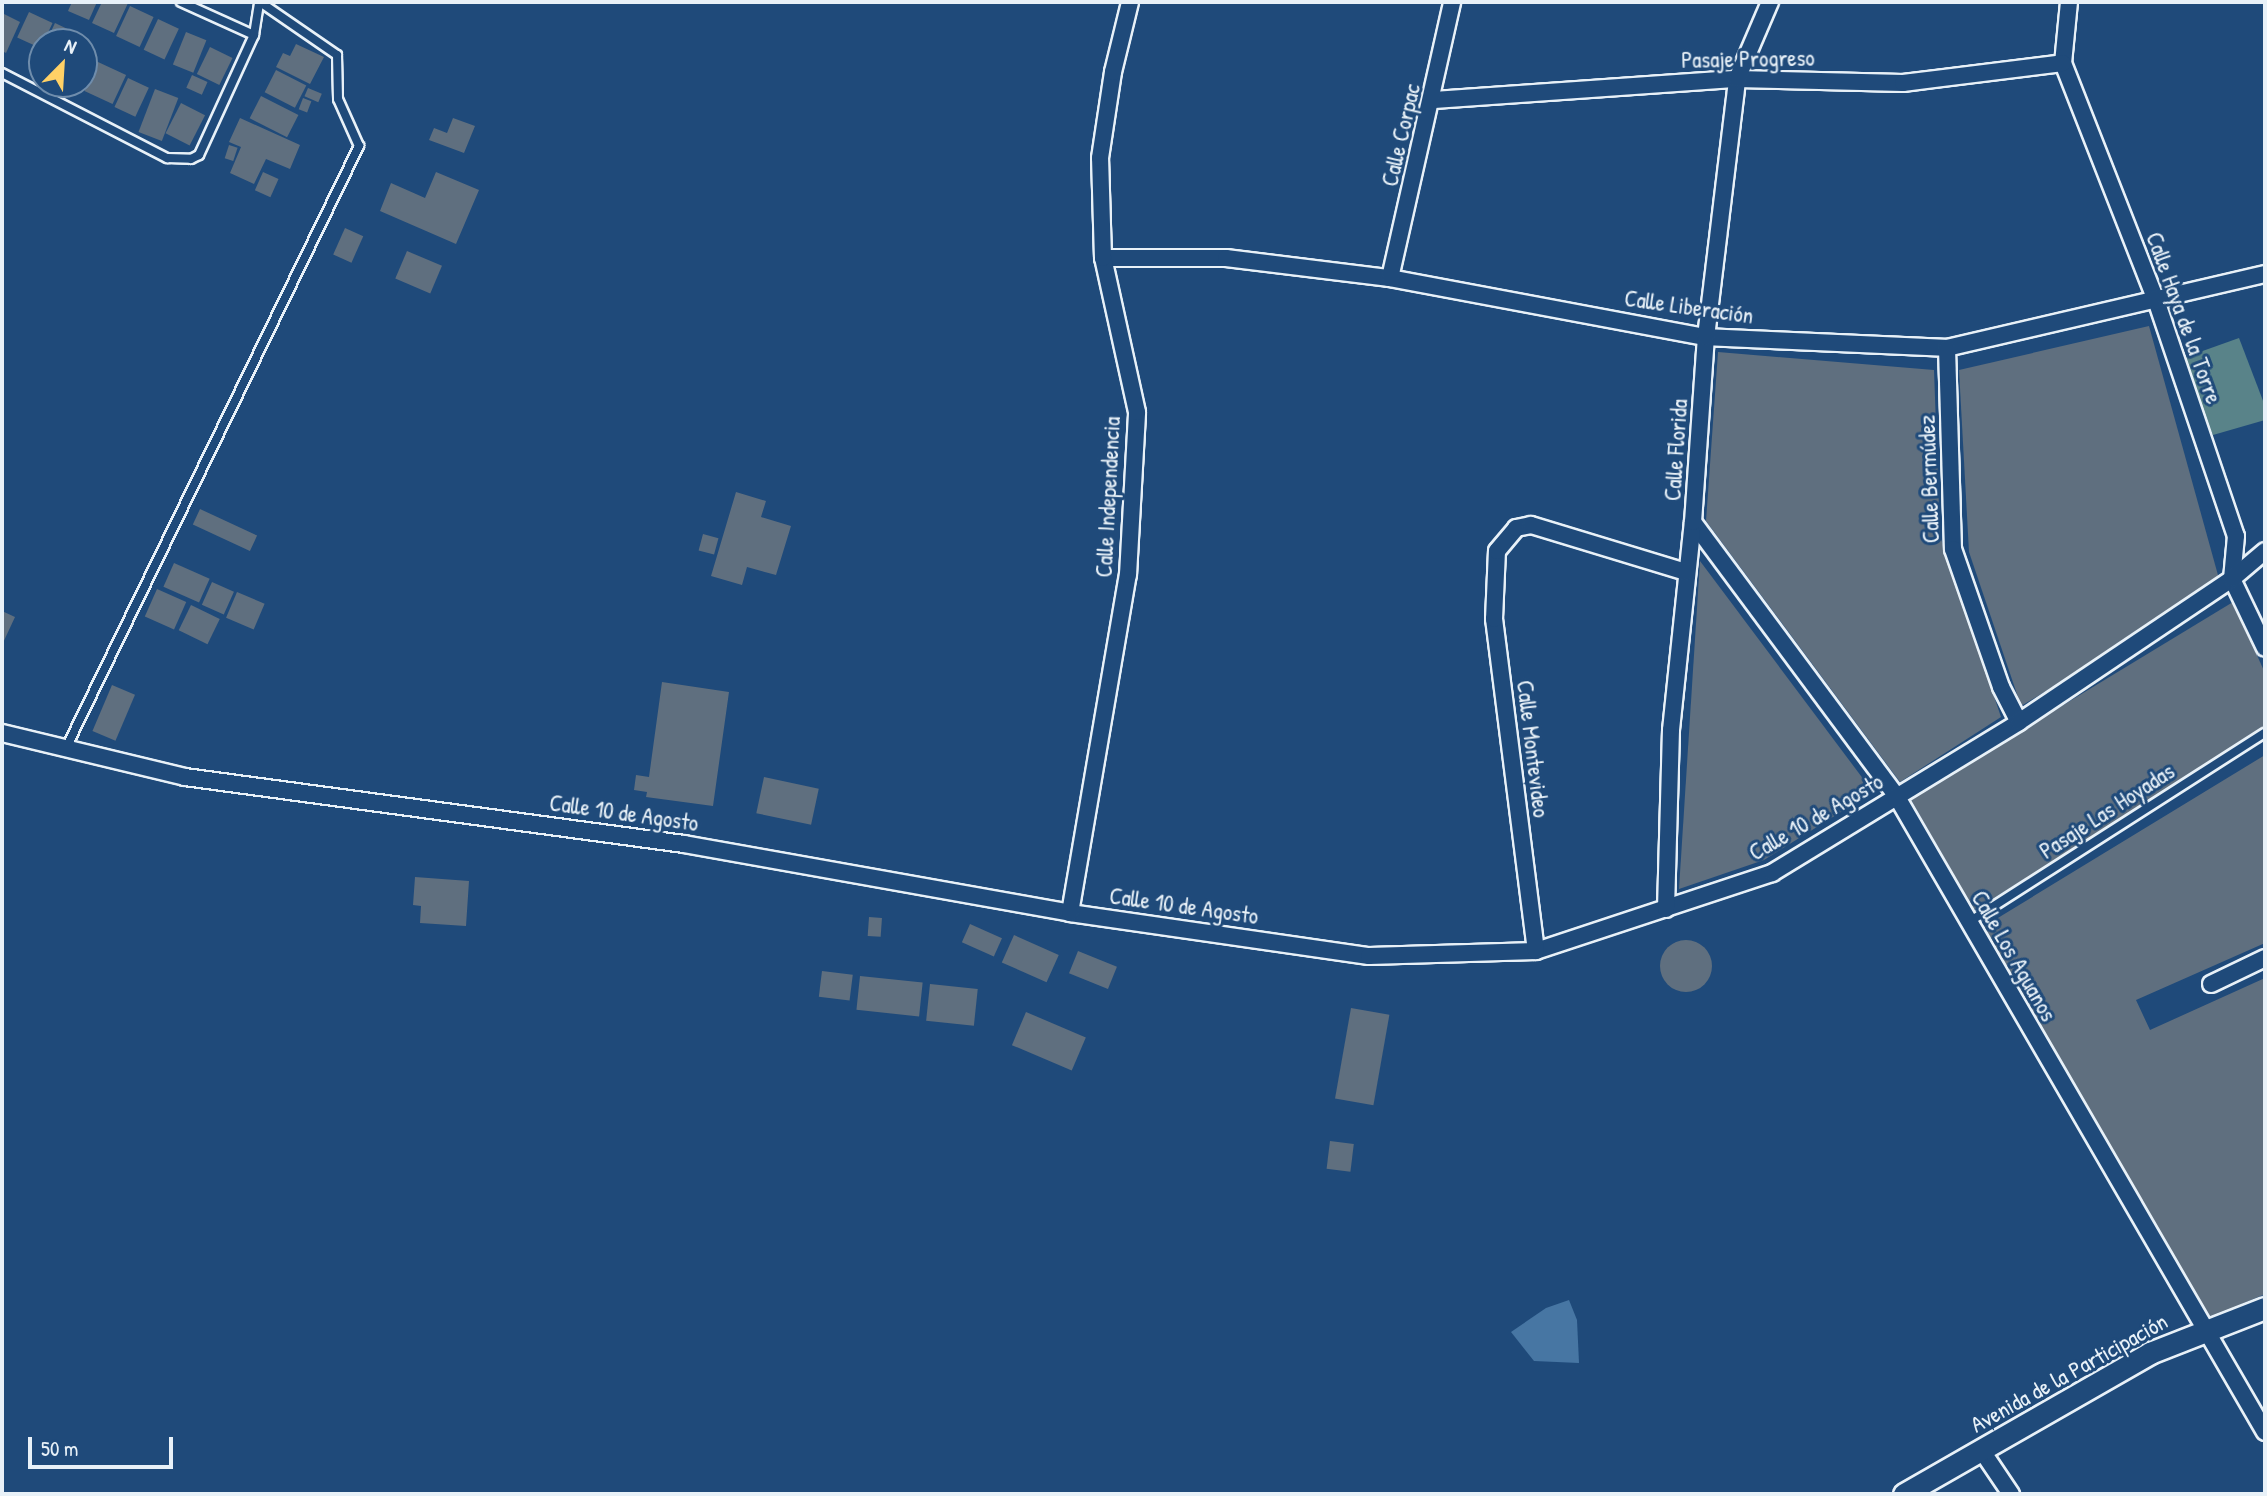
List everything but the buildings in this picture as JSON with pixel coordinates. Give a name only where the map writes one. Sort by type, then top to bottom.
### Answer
[{"type":"main road","name":"Avenida de la Participación","points":[[1904,1494],[2150,1353],[2265,1308]]},
{"type":"street","name":"Calle Independencia","points":[[1070,913],[1128,575],[1137,412],[1103,258],[1100,158],[1113,72],[1130,2]]},
{"type":"street","name":"Calle Corpac","points":[[1390,278],[1433,100],[1452,2]]},
{"type":"street","name":"Calle Florida","points":[[1666,909],[1671,730],[1693,522],[1706,337],[1737,79],[1770,2]]},
{"type":"street","name":"Calle Haya de la Torre","points":[[2069,2],[2063,63],[2157,303],[2236,536],[2232,579]]},
{"type":"street","name":"Pasaje Progreso","points":[[1433,100],[1737,79],[1903,83],[2063,63]]},
{"type":"street","name":"Calle Liberación","points":[[1103,258],[1226,258],[1390,278],[1706,337],[1947,348],[2157,303],[2265,274]]},
{"type":"street","name":"Calle Bermúdez","points":[[1947,348],[1953,548],[2001,687],[2020,722]]},
{"type":"street","name":"Calle Los Aguanos","points":[[1693,522],[1897,797],[2203,1331],[2265,1432]]},
{"type":"street","name":"Calle Montevideo","points":[[1536,951],[1494,619],[1497,551],[1516,528],[1531,525],[1686,572]]},
{"type":"street","name":"Calle 10 de Agosto","points":[[2,733],[185,777],[684,844],[1070,913],[1369,956],[1536,951],[1772,873],[2020,722],[2232,579],[2265,551]]},
{"type":"street","points":[[2232,579],[2265,648]]},
{"type":"street","points":[[2211,984],[2265,958]]},
{"type":"street","points":[[1982,1451],[2011,1494]]},
{"type":"lane","points":[[181,2],[254,35]]},
{"type":"lane","points":[[2,73],[167,158],[191,159],[200,155],[254,35],[260,2],[337,55],[338,99],[359,146],[66,748]]},
{"type":"lane","name":"Pasaje Las Hoyadas","points":[[1969,922],[2265,733]]},
{"type":"green space","points":[[2239,338],[2265,406],[2265,420],[2213,435],[2186,378],[2183,358]]},
{"type":"water","points":[[1569,1300],[1577,1320],[1579,1363],[1534,1361],[1511,1332],[1546,1308]]}]
